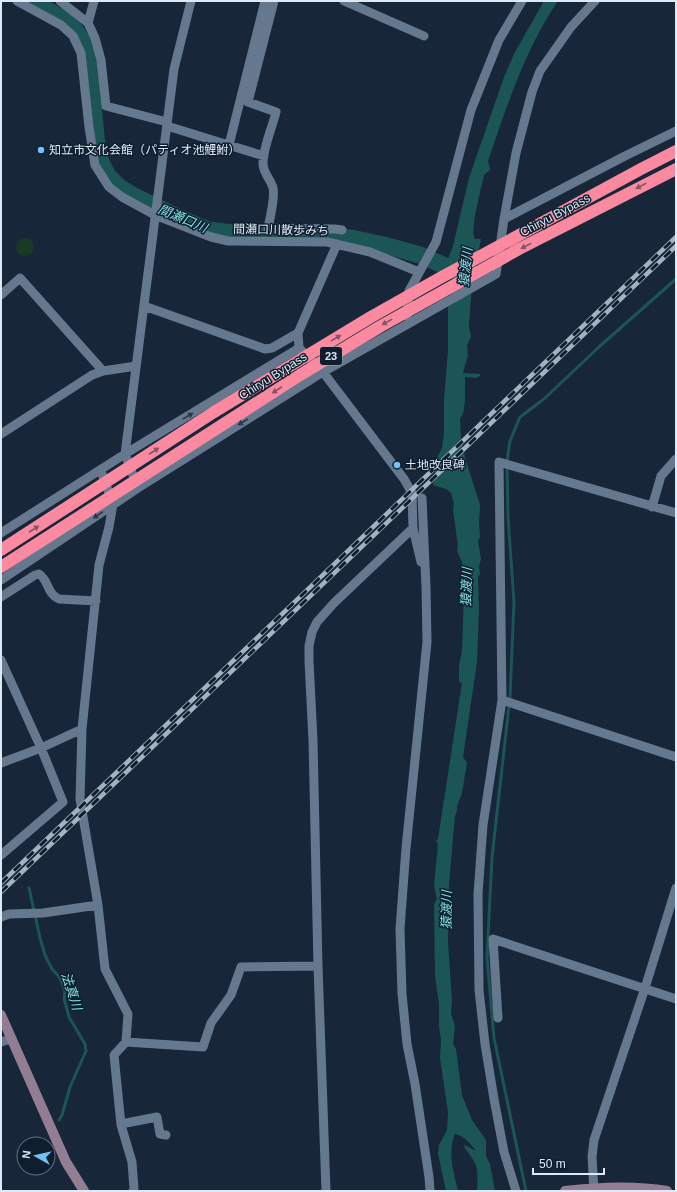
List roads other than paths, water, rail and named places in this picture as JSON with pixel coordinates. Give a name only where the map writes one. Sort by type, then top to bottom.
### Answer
[{"type":"highway","name":"Chiryu Bypass","points":[[1,550],[214,412],[364,321],[440,278],[676,151]]},
{"type":"highway","name":"Chiryu Bypass","points":[[1,568],[300,375],[381,326],[519,249],[676,168]]},
{"type":"street","name":"間瀬口川散歩みち","points":[[18,1],[61,25],[73,36],[81,54],[95,165],[109,187],[122,197],[155,215],[194,231],[228,241],[327,242],[370,252],[419,272]]},
{"type":"street","points":[[60,1],[88,22],[95,38],[101,60],[106,106],[167,124],[264,156]]},
{"type":"street","points":[[88,22],[94,1]]},
{"type":"street","points":[[138,488],[125,454],[174,69],[191,1]]},
{"type":"street","points":[[229,145],[265,1]]},
{"type":"street","points":[[274,1],[248,102],[276,112],[263,165],[265,174],[271,182],[274,190],[268,228],[342,230]]},
{"type":"street","points":[[344,1],[424,36]]},
{"type":"street","points":[[406,326],[409,291],[436,242],[471,110],[499,40],[522,1]]},
{"type":"street","points":[[1,580],[113,504],[323,372],[496,274],[516,153],[526,113],[540,71],[571,28],[595,1]]},
{"type":"street","points":[[504,219],[676,131]]},
{"type":"street","points":[[337,244],[298,333],[299,348],[323,372],[404,479],[412,493],[413,528],[426,587]]},
{"type":"street","points":[[1,294],[20,278],[103,371]]},
{"type":"street","points":[[144,306],[265,349],[272,348],[298,333]]},
{"type":"street","points":[[1,533],[101,471],[125,454],[299,348]]},
{"type":"street","points":[[1,434],[92,375],[103,371],[136,366]]},
{"type":"street","points":[[652,507],[661,476],[676,458]]},
{"type":"street","points":[[516,1191],[504,1152],[494,1099],[485,1044],[480,990],[478,894],[481,848],[483,825],[502,700],[499,462],[676,513]]},
{"type":"street","points":[[101,471],[113,504],[100,565],[82,729],[80,799],[98,905],[106,969],[128,1014],[126,1042],[114,1055],[121,1124],[132,1162],[133,1191]]},
{"type":"street","points":[[422,498],[427,642],[406,848],[400,929],[402,994],[407,1044],[415,1084],[430,1191]]},
{"type":"street","points":[[326,1191],[318,966],[314,740],[309,646],[312,632],[317,622],[334,603],[413,528]]},
{"type":"street","points":[[1,597],[38,574],[43,576],[50,592],[54,596],[59,598],[96,601]]},
{"type":"street","points":[[1,660],[41,748],[63,802],[1,855]]},
{"type":"street","points":[[502,700],[676,757]]},
{"type":"street","points":[[1,763],[41,748],[82,729]]},
{"type":"street","points":[[594,1190],[592,1157],[594,1140],[676,888]]},
{"type":"street","points":[[1,917],[9,914],[43,913],[98,905]]},
{"type":"street","points":[[498,1018],[493,939],[676,999]]},
{"type":"street","points":[[126,1042],[204,1047],[211,1023],[231,996],[241,967],[318,966]]},
{"type":"street","points":[[1,1015],[66,1162],[84,1191]]},
{"type":"street","points":[[1,1042],[11,1039]]},
{"type":"street","points":[[121,1124],[157,1117],[160,1134],[166,1135]]},
{"type":"street","points":[[565,1191],[641,1188],[667,1191]]},
{"type":"water","name":"猿渡川","points":[[544,1],[558,1],[546,19],[526,58],[510,99],[488,161],[490,170],[484,175],[476,208],[474,228],[475,239],[481,239],[472,283],[469,326],[471,337],[467,345],[468,355],[463,373],[480,374],[480,376],[476,378],[465,377],[465,401],[463,414],[460,419],[461,439],[466,461],[480,505],[480,537],[478,541],[481,559],[479,567],[480,574],[478,577],[479,610],[477,662],[463,757],[467,763],[462,793],[455,816],[449,884],[448,942],[452,1001],[451,1014],[455,1026],[453,1044],[456,1049],[462,1095],[472,1120],[486,1140],[486,1156],[490,1164],[495,1191],[477,1191],[478,1176],[475,1163],[464,1147],[465,1145],[476,1151],[464,1138],[455,1134],[451,1155],[458,1191],[446,1191],[438,1154],[439,1145],[447,1130],[448,1112],[440,1058],[441,1039],[439,1027],[439,1004],[435,976],[434,904],[437,899],[434,886],[438,844],[436,841],[438,839],[462,683],[459,682],[459,666],[462,651],[464,593],[461,581],[463,571],[462,562],[457,551],[458,546],[453,510],[454,504],[451,493],[446,489],[433,485],[436,460],[442,448],[444,434],[444,400],[448,350],[448,308],[455,274],[440,267],[442,263],[446,264],[453,246],[469,178],[504,77],[515,52]]},
{"type":"waterway","name":"間瀬口川","points":[[31,1],[65,20],[77,33],[88,52],[97,146],[101,162],[108,176],[119,187],[136,197],[182,219],[209,230],[232,233],[351,238],[420,255],[461,273]]},
{"type":"waterway","points":[[526,1191],[494,1038],[487,957],[492,857],[510,697],[514,602],[508,517],[507,461],[510,441],[520,417],[544,399],[600,346],[676,279]]},
{"type":"waterway","name":"法真川","points":[[29,888],[45,955],[52,969],[60,978],[65,991],[64,998],[69,1017],[85,1044],[86,1051],[70,1087],[62,1115],[59,1120]]},
{"type":"railway","points":[[1,883],[676,237]]},
{"type":"railway","points":[[1,892],[676,246]]},
{"type":"place","name":"知立市文化会館（パティオ池鯉鮒）","points":[[41,150]]},
{"type":"place","name":"土地改良碑","points":[[397,465]]}]
